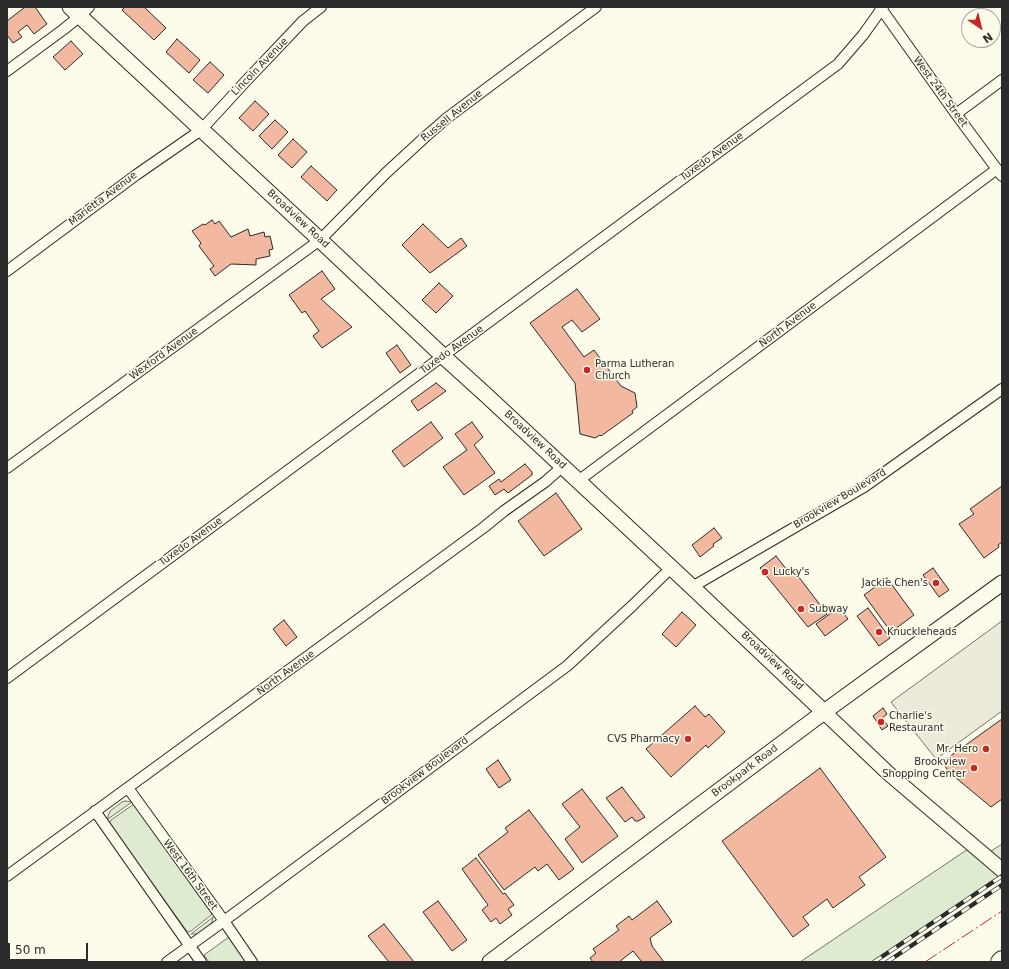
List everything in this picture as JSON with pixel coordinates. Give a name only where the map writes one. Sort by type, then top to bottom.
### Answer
[{"type":"main road","name":"Broadview Road","points":[[80,10],[201,130],[562,467],[692,586],[888,773],[1002,870]]},
{"type":"main road","name":"Brookpark Road","points":[[490,962],[824,712],[1002,583]]},
{"type":"street","name":"Lincoln Avenue","points":[[201,130],[303,21],[321,7]]},
{"type":"street","name":"Russell Avenue","points":[[320,240],[386,172],[424,138],[458,110],[596,7]]},
{"type":"street","name":"West 24th Street","points":[[881,8],[1000,173]]},
{"type":"street","name":"Tuxedo Avenue","points":[[7,678],[838,64],[863,35],[881,8]]},
{"type":"street","points":[[7,71],[80,10]]},
{"type":"street","points":[[956,114],[1002,80]]},
{"type":"street","name":"Marietta Avenue","points":[[7,271],[136,175],[201,130]]},
{"type":"street","name":"North Avenue","points":[[578,481],[1000,173]]},
{"type":"street","name":"Wexford Avenue","points":[[7,468],[320,240]]},
{"type":"street","name":"Brookview Boulevard","points":[[692,586],[864,487],[1002,389]]},
{"type":"street","name":"North Avenue","points":[[7,876],[545,482],[562,467]]},
{"type":"street","name":"Brookview Boulevard","points":[[167,962],[567,666],[671,568]]},
{"type":"street","name":"West 16th Street","points":[[128,788],[252,962]]},
{"type":"street","points":[[95,812],[201,962]]},
{"type":"green space","points":[[125,801],[132,802],[108,819],[110,811]]},
{"type":"green space","points":[[134,804],[212,914],[191,931],[188,932],[186,930],[109,823]]},
{"type":"green space","points":[[1002,844],[1002,876],[874,962],[800,962],[974,845],[985,855]]},
{"type":"green space","points":[[213,917],[211,924],[198,934],[191,934]]},
{"type":"green space","points":[[229,937],[247,962],[209,962],[204,955]]},
{"type":"shaded area","points":[[1002,621],[1002,711],[936,759],[891,702]]},
{"type":"building","points":[[25,7],[35,7],[47,24],[34,34],[27,25],[18,32],[22,37],[13,43],[7,35],[7,21]]},
{"type":"building","points":[[125,7],[144,7],[166,28],[154,40],[122,10]]},
{"type":"building","points":[[177,39],[200,60],[189,73],[166,52]]},
{"type":"building","points":[[71,41],[83,54],[65,70],[53,57]]},
{"type":"building","points":[[210,62],[224,75],[208,93],[193,80]]},
{"type":"building","points":[[255,101],[269,114],[253,131],[239,118]]},
{"type":"building","points":[[275,120],[288,132],[272,149],[259,136]]},
{"type":"building","points":[[293,139],[307,152],[292,168],[278,155]]},
{"type":"building","points":[[311,166],[337,190],[327,201],[301,177]]},
{"type":"building","points":[[212,220],[215,224],[219,221],[231,237],[248,229],[250,236],[264,232],[265,237],[270,236],[273,249],[269,250],[270,256],[256,259],[256,265],[231,264],[215,276],[210,269],[214,266],[199,246],[201,243],[192,231]]},
{"type":"building","points":[[423,224],[448,248],[461,238],[467,246],[430,273],[402,245]]},
{"type":"building","points":[[322,271],[335,289],[321,299],[352,327],[322,348],[313,336],[319,331],[305,311],[302,313],[289,295]]},
{"type":"building","points":[[439,283],[453,296],[436,313],[422,300]]},
{"type":"building","name":"Parma Lutheran Church","points":[[577,289],[600,319],[582,332],[572,320],[562,327],[584,357],[594,350],[621,386],[635,393],[637,407],[632,411],[633,413],[601,436],[600,435],[595,438],[580,434],[575,383],[530,323]]},
{"type":"building","points":[[397,345],[411,365],[400,373],[386,353]]},
{"type":"building","points":[[436,383],[446,391],[418,411],[411,401]]},
{"type":"building","points":[[431,422],[443,438],[404,467],[392,451]]},
{"type":"building","points":[[472,422],[483,437],[474,445],[495,473],[464,495],[443,467],[467,450],[455,434]]},
{"type":"building","points":[[525,464],[532,472],[532,475],[508,493],[504,489],[495,495],[489,486],[499,479],[501,482]]},
{"type":"building","points":[[1002,486],[1002,542],[998,545],[999,547],[984,558],[959,524],[974,514],[970,509]]},
{"type":"building","points":[[556,493],[582,529],[544,556],[518,521]]},
{"type":"building","points":[[714,528],[722,538],[713,544],[714,546],[700,557],[692,545]]},
{"type":"building","points":[[776,556],[791,575],[795,572],[827,614],[808,627],[760,568]]},
{"type":"building","name":"Jackie Chen's","points":[[933,568],[949,590],[939,597],[923,575]]},
{"type":"building","points":[[887,578],[914,615],[891,632],[864,595]]},
{"type":"building","points":[[839,607],[848,619],[825,636],[816,624]]},
{"type":"building","points":[[868,608],[890,638],[879,646],[857,616]]},
{"type":"building","points":[[682,612],[696,625],[676,647],[662,634]]},
{"type":"building","points":[[284,620],[297,637],[286,646],[273,629]]},
{"type":"building","name":"CVS Pharmacy","points":[[695,706],[705,717],[709,714],[725,732],[708,748],[706,745],[671,777],[646,749]]},
{"type":"building","name":"Charlie's Restaurant","points":[[883,708],[887,714],[882,718],[888,726],[882,730],[873,716]]},
{"type":"building","name":"Brookview Shopping Center","points":[[1002,719],[1002,799],[991,807],[950,773],[942,762]]},
{"type":"building","points":[[498,760],[511,780],[499,788],[486,769]]},
{"type":"building","points":[[820,768],[886,857],[859,877],[865,885],[833,908],[827,899],[803,917],[809,925],[793,937],[722,841]]},
{"type":"building","points":[[622,787],[645,817],[635,821],[632,817],[625,822],[606,798]]},
{"type":"building","points":[[582,789],[618,836],[582,863],[565,839],[580,827],[562,804]]},
{"type":"building","points":[[529,810],[574,869],[559,880],[547,864],[538,871],[535,867],[504,890],[478,855],[508,832],[505,828]]},
{"type":"building","points":[[476,858],[503,894],[505,893],[514,905],[508,909],[512,915],[500,924],[496,918],[491,922],[482,910],[488,905],[462,869]]},
{"type":"building","points":[[438,901],[467,940],[452,951],[423,912]]},
{"type":"building","points":[[657,901],[672,922],[650,938],[652,946],[664,962],[642,962],[633,951],[619,962],[593,962],[590,958],[596,953],[593,949],[619,930],[616,926],[629,916],[632,920]]},
{"type":"building","points":[[384,924],[414,962],[389,962],[368,936]]},
{"type":"railway","points":[[874,962],[1002,876]]},
{"type":"railway","points":[[887,962],[1002,885]]},
{"type":"power","points":[[925,962],[1002,911]]},
{"type":"place","name":"Parma Lutheran Church","points":[[587,370]]},
{"type":"place","name":"Lucky's","points":[[765,572]]},
{"type":"place","name":"Jackie Chen's","points":[[936,583]]},
{"type":"place","name":"Subway","points":[[801,609]]},
{"type":"place","name":"Knuckleheads","points":[[879,632]]},
{"type":"place","name":"Charlie's Restaurant","points":[[881,722]]},
{"type":"place","name":"CVS Pharmacy","points":[[688,739]]},
{"type":"place","name":"Mr. Hero","points":[[986,749]]},
{"type":"place","name":"Brookview Shopping Center","points":[[974,768]]}]
